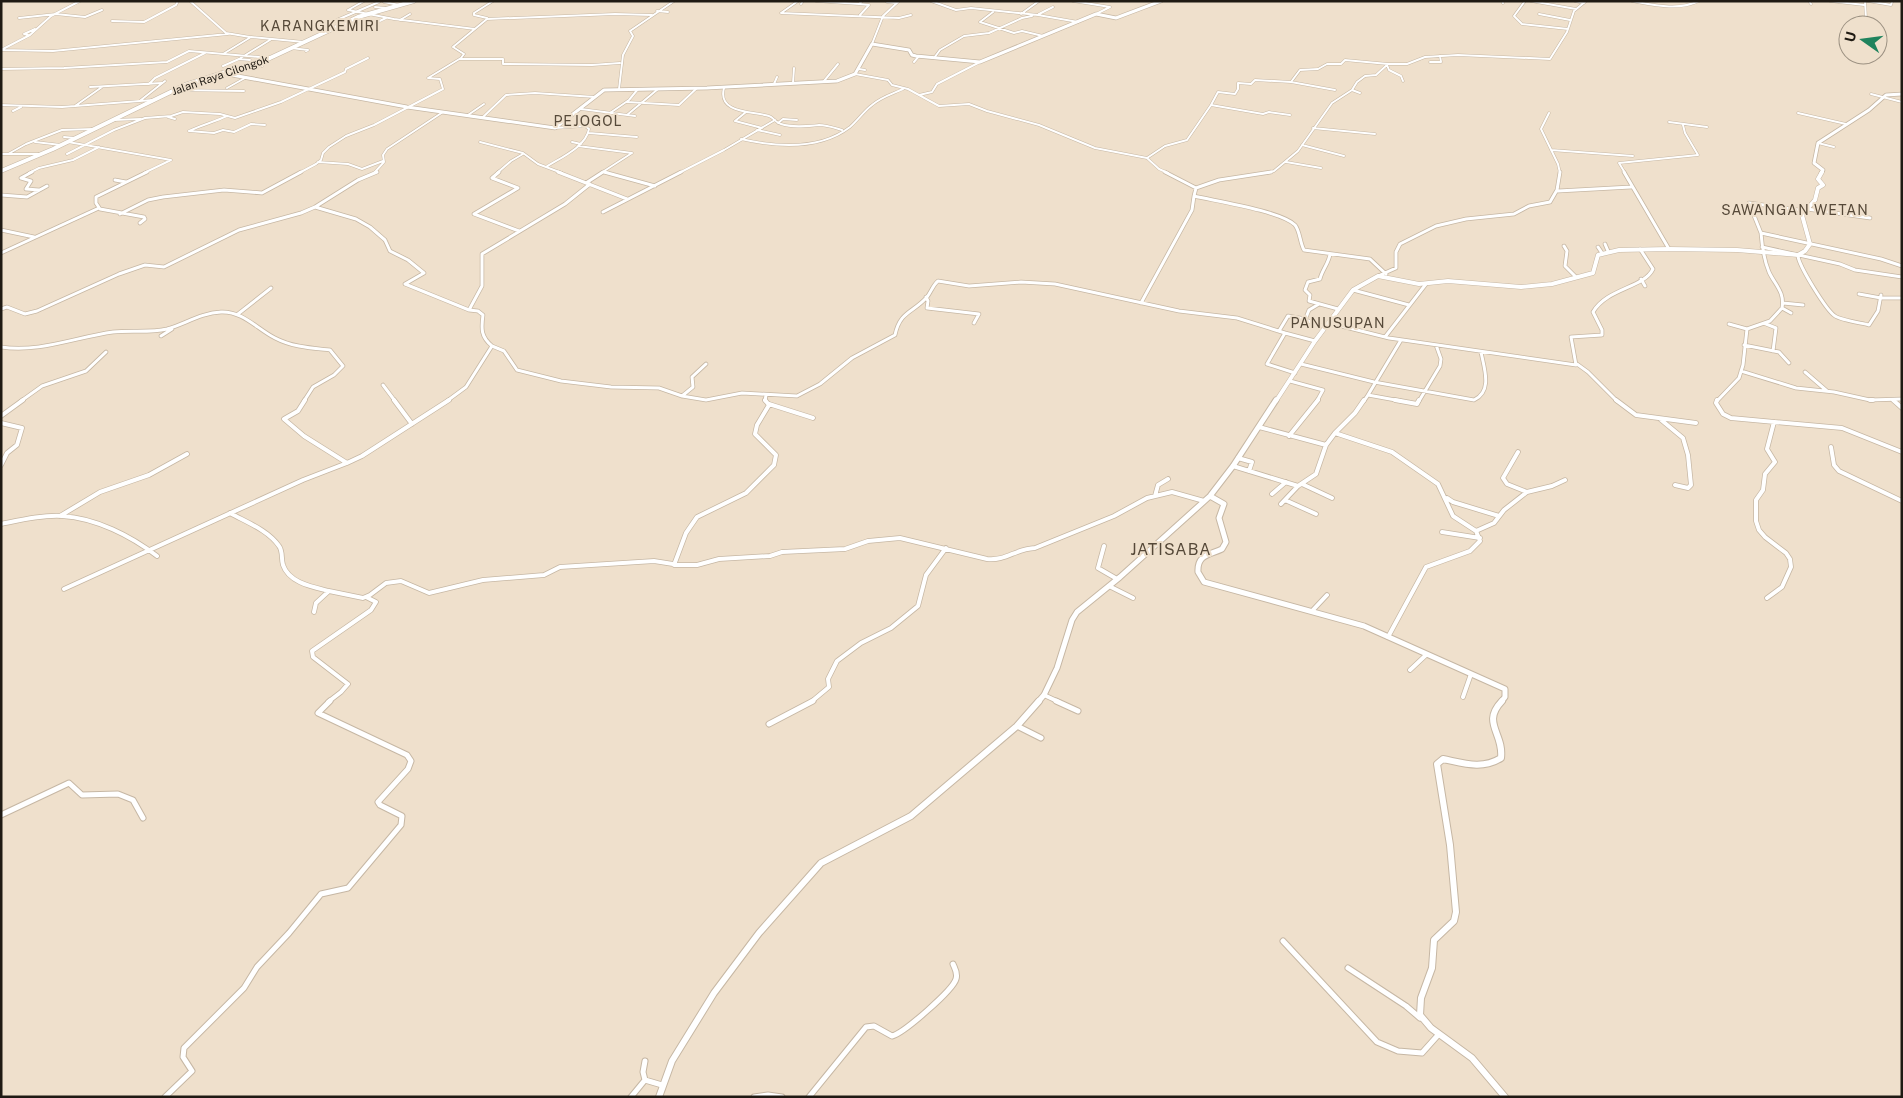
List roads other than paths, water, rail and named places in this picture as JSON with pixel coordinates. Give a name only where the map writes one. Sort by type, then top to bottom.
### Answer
[{"type":"highway","name":"Jalan Raya Cilongok","points":[[1,171],[43,154],[173,90],[253,61],[270,58],[368,14],[414,1]]},
{"type":"street","points":[[1,50],[30,35],[54,14],[80,1]]},
{"type":"street","points":[[112,22],[144,22],[180,1]]},
{"type":"street","points":[[190,1],[228,34]]},
{"type":"street","points":[[364,1],[347,10],[386,18],[475,29]]},
{"type":"street","points":[[374,1],[401,5]]},
{"type":"street","points":[[493,1],[474,13],[474,15],[487,17],[487,19],[615,14],[652,15]]},
{"type":"street","points":[[619,89],[620,62],[625,48],[633,36],[630,31],[674,1]]},
{"type":"street","points":[[798,1],[782,13],[899,18],[911,15]]},
{"type":"street","points":[[816,1],[860,2],[869,5],[860,15]]},
{"type":"street","points":[[931,1],[959,10],[972,8],[1021,14],[1038,14],[1078,22]]},
{"type":"street","points":[[1021,14],[1040,1]]},
{"type":"street","points":[[919,95],[932,92],[937,84],[980,62],[1110,7],[1073,1]]},
{"type":"street","points":[[1096,14],[1118,17],[1161,1]]},
{"type":"street","points":[[1525,1],[1514,16],[1521,23],[1568,30]]},
{"type":"street","points":[[1531,1],[1576,9]]},
{"type":"street","points":[[1575,1],[1586,2]]},
{"type":"street","points":[[1632,1],[1667,6],[1690,5],[1699,1]]},
{"type":"street","points":[[1830,1],[1891,5],[1892,2]]},
{"type":"street","points":[[379,2],[325,25],[353,25],[367,28],[386,18]]},
{"type":"street","points":[[887,2],[898,2]]},
{"type":"street","points":[[555,128],[602,90],[724,88],[837,81],[855,74],[859,69],[884,16],[898,2]]},
{"type":"street","points":[[1291,82],[1300,70],[1318,69],[1329,64],[1342,64],[1346,60],[1406,65],[1420,58],[1461,55],[1548,60],[1553,56],[1568,30],[1570,20],[1576,9],[1586,2]]},
{"type":"street","points":[[1865,2],[1866,15]]},
{"type":"street","points":[[1565,5],[1579,7]]},
{"type":"street","points":[[375,7],[388,9]]},
{"type":"street","points":[[934,58],[940,50],[964,36],[987,34],[1022,18],[1054,7]]},
{"type":"street","points":[[19,18],[54,14],[85,17],[102,10]]},
{"type":"street","points":[[657,11],[668,12]]},
{"type":"street","points":[[994,11],[980,22],[1014,33],[1022,31],[1043,36]]},
{"type":"street","points":[[400,20],[410,14]]},
{"type":"street","points":[[1538,14],[1570,20]]},
{"type":"street","points":[[120,214],[148,200],[163,197],[224,190],[261,193],[318,162],[329,147],[346,136],[374,125],[443,88],[440,80],[428,78],[464,54],[453,47],[487,19]]},
{"type":"street","points":[[353,25],[360,23]]},
{"type":"street","points":[[30,35],[24,34],[35,29]]},
{"type":"street","points":[[1,50],[53,51],[228,34],[304,42]]},
{"type":"street","points":[[231,38],[237,35]]},
{"type":"street","points":[[223,54],[251,37]]},
{"type":"street","points":[[223,66],[247,55],[272,39]]},
{"type":"street","points":[[872,44],[909,50],[913,55],[980,62]]},
{"type":"street","points":[[252,46],[259,46]]},
{"type":"street","points":[[291,48],[308,50],[306,51]]},
{"type":"street","points":[[1,68],[64,68],[166,62],[189,51],[270,58]]},
{"type":"street","points":[[149,84],[155,78],[204,53]]},
{"type":"street","points":[[914,62],[919,56]]},
{"type":"street","points":[[1430,62],[1441,62],[1440,56]]},
{"type":"street","points":[[113,120],[170,116],[183,112],[235,118],[278,103],[334,78],[345,72],[346,69],[368,58]]},
{"type":"street","points":[[460,58],[503,59],[503,64],[592,65],[620,62]]},
{"type":"street","points":[[239,59],[253,61],[262,66]]},
{"type":"street","points":[[824,81],[838,64]]},
{"type":"street","points":[[1388,65],[1389,70],[1401,76],[1403,81]]},
{"type":"street","points":[[855,74],[888,80],[891,84],[904,88],[939,106],[969,104],[1046,128],[1095,148],[1148,158],[1159,169],[1196,188],[1219,180],[1270,173],[1286,162],[1302,145],[1332,103],[1352,90],[1357,82],[1365,77],[1376,75],[1388,65]]},
{"type":"street","points":[[793,83],[794,68]]},
{"type":"street","points":[[859,69],[865,70]]},
{"type":"street","points":[[221,73],[407,107],[555,128],[585,126],[589,129],[587,138],[580,145],[546,167]]},
{"type":"street","points":[[774,84],[777,77]]},
{"type":"street","points":[[227,88],[245,78]]},
{"type":"street","points":[[1148,158],[1165,146],[1187,140],[1218,92],[1234,94],[1238,89],[1238,83],[1251,84],[1255,80],[1291,82],[1335,90]]},
{"type":"street","points":[[90,87],[164,82],[141,100]]},
{"type":"street","points":[[73,107],[102,87]]},
{"type":"street","points":[[626,102],[679,105],[697,88]]},
{"type":"street","points":[[724,88],[722,95],[725,102],[735,110],[770,116],[778,123],[792,126],[822,126],[842,131]]},
{"type":"street","points":[[741,139],[762,144],[790,146],[822,139],[842,131],[880,98],[904,88]]},
{"type":"street","points":[[610,113],[626,102],[638,89]]},
{"type":"street","points":[[627,115],[658,89]]},
{"type":"street","points":[[173,90],[244,91]]},
{"type":"street","points":[[1352,90],[1360,93]]},
{"type":"street","points":[[185,95],[189,91]]},
{"type":"street","points":[[483,117],[506,95],[535,93],[595,97]]},
{"type":"street","points":[[1871,94],[1902,102]]},
{"type":"street","points":[[1378,276],[1426,284],[1448,282],[1531,286],[1555,284],[1594,273],[1596,260],[1602,253],[1608,252],[1640,249],[1737,250],[1799,256],[1807,250],[1810,244],[1802,215],[1815,200],[1818,188],[1823,186],[1818,179],[1822,170],[1814,163],[1818,143],[1845,122],[1869,110],[1889,94],[1902,94]]},
{"type":"street","points":[[1,105],[73,107],[153,100]]},
{"type":"street","points":[[468,115],[484,104]]},
{"type":"street","points":[[1211,105],[1263,114],[1269,112],[1290,115]]},
{"type":"street","points":[[14,110],[23,106]]},
{"type":"street","points":[[581,108],[635,116]]},
{"type":"street","points":[[1,309],[7,307],[24,314],[37,311],[119,274],[145,265],[164,267],[239,230],[315,207],[337,192],[377,172],[384,161],[387,149],[443,112]]},
{"type":"street","points":[[746,112],[735,121],[762,128]]},
{"type":"street","points":[[658,1097],[672,1061],[719,986],[759,933],[820,863],[912,816],[1017,726],[1044,695],[1057,668],[1072,620],[1078,612],[1118,579],[1210,496],[1233,466],[1316,341],[1353,290],[1396,268],[1398,260],[1395,255],[1397,248],[1432,227],[1466,219],[1518,213],[1530,205],[1548,203],[1558,191],[1559,165],[1541,129],[1549,113]]},
{"type":"street","points":[[1798,113],[1845,122]]},
{"type":"street","points":[[170,116],[167,118],[175,119]]},
{"type":"street","points":[[227,116],[217,121],[207,122],[189,131],[214,134],[223,130],[234,132],[251,124],[265,125]]},
{"type":"street","points":[[67,154],[120,127],[144,118]]},
{"type":"street","points":[[778,123],[783,118],[798,120],[792,126]]},
{"type":"street","points":[[603,212],[724,150],[775,120]]},
{"type":"street","points":[[1669,122],[1707,127]]},
{"type":"street","points":[[1669,249],[1619,164],[1620,162],[1699,155],[1685,133],[1683,125]]},
{"type":"street","points":[[1313,128],[1375,134]]},
{"type":"street","points":[[8,154],[63,129],[94,129]]},
{"type":"street","points":[[758,130],[780,135]]},
{"type":"street","points":[[589,133],[637,137]]},
{"type":"street","points":[[64,136],[75,138]]},
{"type":"street","points":[[33,141],[61,145]]},
{"type":"street","points":[[68,142],[100,146],[172,160],[96,197],[95,202],[99,208]]},
{"type":"street","points":[[480,142],[508,148],[546,167],[627,199]]},
{"type":"street","points":[[468,310],[478,295],[484,281],[481,264],[482,254],[565,204],[603,172],[632,153],[580,145],[572,142]]},
{"type":"street","points":[[485,148],[490,143]]},
{"type":"street","points":[[1818,143],[1834,147]]},
{"type":"street","points":[[1302,145],[1344,156]]},
{"type":"street","points":[[18,196],[31,181],[22,179],[23,176],[42,167],[74,160],[100,146]]},
{"type":"street","points":[[569,148],[574,149]]},
{"type":"street","points":[[1552,150],[1633,156]]},
{"type":"street","points":[[1,154],[43,154]]},
{"type":"street","points":[[519,231],[474,214],[518,188],[492,178],[511,161],[523,154]]},
{"type":"street","points":[[318,162],[348,164],[362,169],[384,161]]},
{"type":"street","points":[[1286,162],[1321,168]]},
{"type":"street","points":[[603,172],[655,186]]},
{"type":"street","points":[[115,180],[126,182]]},
{"type":"street","points":[[1,195],[27,196],[47,186]]},
{"type":"street","points":[[116,187],[122,188]]},
{"type":"street","points":[[1558,191],[1631,187]]},
{"type":"street","points":[[1141,303],[1192,210],[1196,188]]},
{"type":"street","points":[[26,189],[39,190]]},
{"type":"street","points":[[1194,196],[1289,221],[1295,226],[1302,249],[1373,259],[1386,274]]},
{"type":"street","points":[[1730,324],[1747,329],[1766,324],[1782,308],[1784,303],[1781,290],[1769,272],[1757,220],[1749,203],[1870,218]]},
{"type":"street","points":[[315,207],[356,219],[370,227],[385,240],[390,251],[408,260],[424,273],[405,284],[468,310],[478,311],[484,315],[480,331],[482,338],[492,346],[504,351],[517,370],[539,377],[606,387],[659,388],[682,396],[710,400],[742,393],[797,396],[815,387],[846,362],[895,335],[895,326],[899,318],[926,297],[937,281],[968,286],[1046,282],[1179,311],[1237,318],[1316,341]]},
{"type":"street","points":[[1,253],[99,208],[120,214],[144,217],[145,219],[140,224]]},
{"type":"street","points":[[2,230],[34,237]]},
{"type":"street","points":[[1761,234],[1902,266]]},
{"type":"street","points":[[1604,244],[1608,252]]},
{"type":"street","points":[[1564,246],[1567,251],[1564,261],[1565,267],[1576,277]]},
{"type":"street","points":[[1762,246],[1840,264],[1855,270],[1902,277]]},
{"type":"street","points":[[1598,247],[1602,253]]},
{"type":"street","points":[[1577,364],[1570,337],[1602,335],[1602,330],[1593,312],[1594,308],[1611,295],[1650,275],[1653,269],[1640,249]]},
{"type":"street","points":[[1330,254],[1320,280],[1309,282],[1305,289],[1310,295],[1308,300],[1338,309]]},
{"type":"street","points":[[1799,256],[1799,263],[1806,276],[1836,317],[1869,325],[1877,316],[1881,306],[1881,296]]},
{"type":"street","points":[[1641,279],[1645,286]]},
{"type":"street","points":[[1385,337],[1426,284]]},
{"type":"street","points":[[238,314],[271,288]]},
{"type":"street","points":[[1353,290],[1409,305]]},
{"type":"street","points":[[1859,294],[1902,298]]},
{"type":"street","points":[[926,297],[928,301],[926,308],[979,314],[974,323]]},
{"type":"street","points":[[1784,303],[1803,305]]},
{"type":"street","points":[[1305,319],[1309,310],[1319,304]]},
{"type":"street","points":[[1782,308],[1791,312]]},
{"type":"street","points":[[161,336],[193,318],[216,313],[238,314],[276,339],[300,347],[330,350],[343,366],[313,387],[298,411],[284,420],[304,436],[347,463]]},
{"type":"street","points":[[1279,331],[1288,316],[1401,340],[1577,364],[1588,372],[1613,398],[1638,416],[1696,423]]},
{"type":"street","points":[[1766,324],[1776,328],[1773,351]]},
{"type":"street","points":[[1,347],[13,349],[45,346],[113,332],[155,330],[176,326]]},
{"type":"street","points":[[1747,329],[1741,371],[1737,382],[1717,400],[1716,403],[1720,411],[1731,418],[1842,428],[1902,452]]},
{"type":"street","points":[[1284,333],[1267,364],[1295,373]]},
{"type":"street","points":[[1281,504],[1300,485],[1316,474],[1326,445],[1355,413],[1368,395],[1374,382],[1389,362],[1401,340]]},
{"type":"street","points":[[1744,344],[1782,353],[1789,363]]},
{"type":"street","points":[[1368,395],[1415,404],[1434,379],[1440,365],[1436,345]]},
{"type":"street","points":[[64,588],[230,512],[362,456],[466,387],[492,346]]},
{"type":"street","points":[[1,416],[42,386],[86,371],[106,352]]},
{"type":"street","points":[[1301,364],[1423,392],[1478,399],[1484,393],[1487,384],[1481,352]]},
{"type":"street","points":[[682,396],[693,387],[692,377],[706,364]]},
{"type":"street","points":[[1741,371],[1790,386],[1870,400],[1902,398]]},
{"type":"street","points":[[1805,372],[1827,391]]},
{"type":"street","points":[[1289,436],[1311,410],[1323,390],[1290,381]]},
{"type":"street","points":[[383,385],[412,424]]},
{"type":"street","points":[[766,395],[765,401],[769,404],[790,409],[813,418]]},
{"type":"street","points":[[1893,400],[1902,408]]},
{"type":"street","points":[[673,564],[686,533],[697,517],[746,493],[774,465],[776,455],[755,434],[757,425],[769,404]]},
{"type":"street","points":[[1659,418],[1680,436],[1688,455],[1691,485],[1688,488],[1675,485]]},
{"type":"street","points":[[1767,598],[1775,595],[1783,587],[1792,568],[1791,560],[1785,552],[1763,537],[1756,524],[1755,502],[1762,492],[1764,474],[1773,466],[1774,462],[1767,449],[1774,422]]},
{"type":"street","points":[[1,423],[22,429],[17,445],[7,452],[1,465]]},
{"type":"street","points":[[1259,427],[1326,445]]},
{"type":"street","points":[[1335,433],[1392,452],[1438,484],[1453,516],[1476,531],[1480,538],[1478,546],[1468,552],[1426,567],[1388,637]]},
{"type":"street","points":[[1831,447],[1834,465],[1839,471],[1902,501]]},
{"type":"street","points":[[1518,452],[1503,478],[1507,484],[1527,492]]},
{"type":"street","points":[[60,516],[100,492],[148,475],[187,454]]},
{"type":"street","points":[[1238,458],[1252,462],[1249,471]]},
{"type":"street","points":[[1233,466],[1300,485],[1332,498]]},
{"type":"street","points":[[1155,496],[1158,485],[1168,479]]},
{"type":"street","points":[[1476,531],[1494,523],[1499,516],[1527,492],[1552,486],[1565,480]]},
{"type":"street","points":[[1272,494],[1286,482]]},
{"type":"street","points":[[366,597],[393,581],[409,582],[422,592],[429,593],[480,581],[544,575],[560,567],[654,561],[678,566],[697,565],[719,559],[770,556],[782,552],[845,549],[868,541],[896,538],[917,540],[1000,560],[1021,549],[1035,548],[1114,516],[1147,498],[1179,493],[1204,502]]},
{"type":"street","points":[[1210,496],[1224,504],[1219,518],[1226,542],[1222,549],[1207,554],[1200,560],[1198,572],[1200,579],[1212,585],[1364,626],[1426,655],[1498,685],[1506,692],[1505,697],[1496,705],[1492,713],[1491,722],[1500,738],[1501,758],[1488,765],[1476,766],[1443,759],[1437,764],[1450,845],[1456,912],[1454,921],[1434,940],[1432,968],[1421,998],[1420,1015],[1424,1021]]},
{"type":"street","points":[[1445,496],[1453,502],[1499,516]]},
{"type":"street","points":[[1285,500],[1316,514]]},
{"type":"street","points":[[165,1097],[192,1071],[183,1057],[184,1048],[244,988],[257,967],[289,933],[321,894],[339,892],[348,888],[401,825],[402,816],[380,805],[378,802],[410,766],[407,755],[318,713],[321,707],[347,687],[348,684],[313,657],[312,651],[371,610],[376,602],[366,597],[329,591],[296,581],[288,574],[281,560],[283,555],[280,546],[270,537],[230,512]]},
{"type":"street","points":[[1,524],[60,516],[71,517],[91,522],[130,539],[157,556]]},
{"type":"street","points":[[1442,532],[1480,538]]},
{"type":"street","points":[[1104,546],[1098,568],[1118,579]]},
{"type":"street","points":[[769,724],[818,698],[828,688],[828,679],[837,661],[861,643],[891,628],[912,613],[918,606],[922,596],[926,575],[946,548]]},
{"type":"street","points":[[1109,586],[1132,598]]},
{"type":"street","points":[[314,612],[316,603],[329,591]]},
{"type":"street","points":[[1312,611],[1327,595]]},
{"type":"street","points":[[1410,670],[1426,655]]},
{"type":"street","points":[[1463,698],[1471,674]]},
{"type":"street","points":[[1044,695],[1078,711]]},
{"type":"street","points":[[1017,726],[1041,738]]},
{"type":"street","points":[[1,815],[69,783],[82,795],[118,794],[133,800],[143,818]]},
{"type":"street","points":[[1283,941],[1377,1042],[1385,1047],[1406,1054],[1422,1053],[1439,1034]]},
{"type":"street","points":[[809,1097],[870,1024],[876,1025],[884,1034],[899,1036],[956,981],[958,977],[953,964]]},
{"type":"street","points":[[1348,968],[1406,1006],[1439,1034],[1472,1058],[1488,1074],[1505,1097]]},
{"type":"street","points":[[645,1061],[643,1072],[646,1080]]},
{"type":"street","points":[[646,1080],[662,1085]]},
{"type":"street","points":[[631,1097],[646,1080]]},
{"type":"street","points":[[754,1097],[768,1095],[782,1097]]},
{"type":"district","name":"KARANGKEMIRI","points":[[320,26]]},
{"type":"district","name":"PEJOGOL","points":[[588,121]]},
{"type":"district","name":"SAWANGAN WETAN","points":[[1795,210]]},
{"type":"district","name":"PANUSUPAN","points":[[1338,323]]},
{"type":"district","name":"JATISABA","points":[[1171,549]]}]
